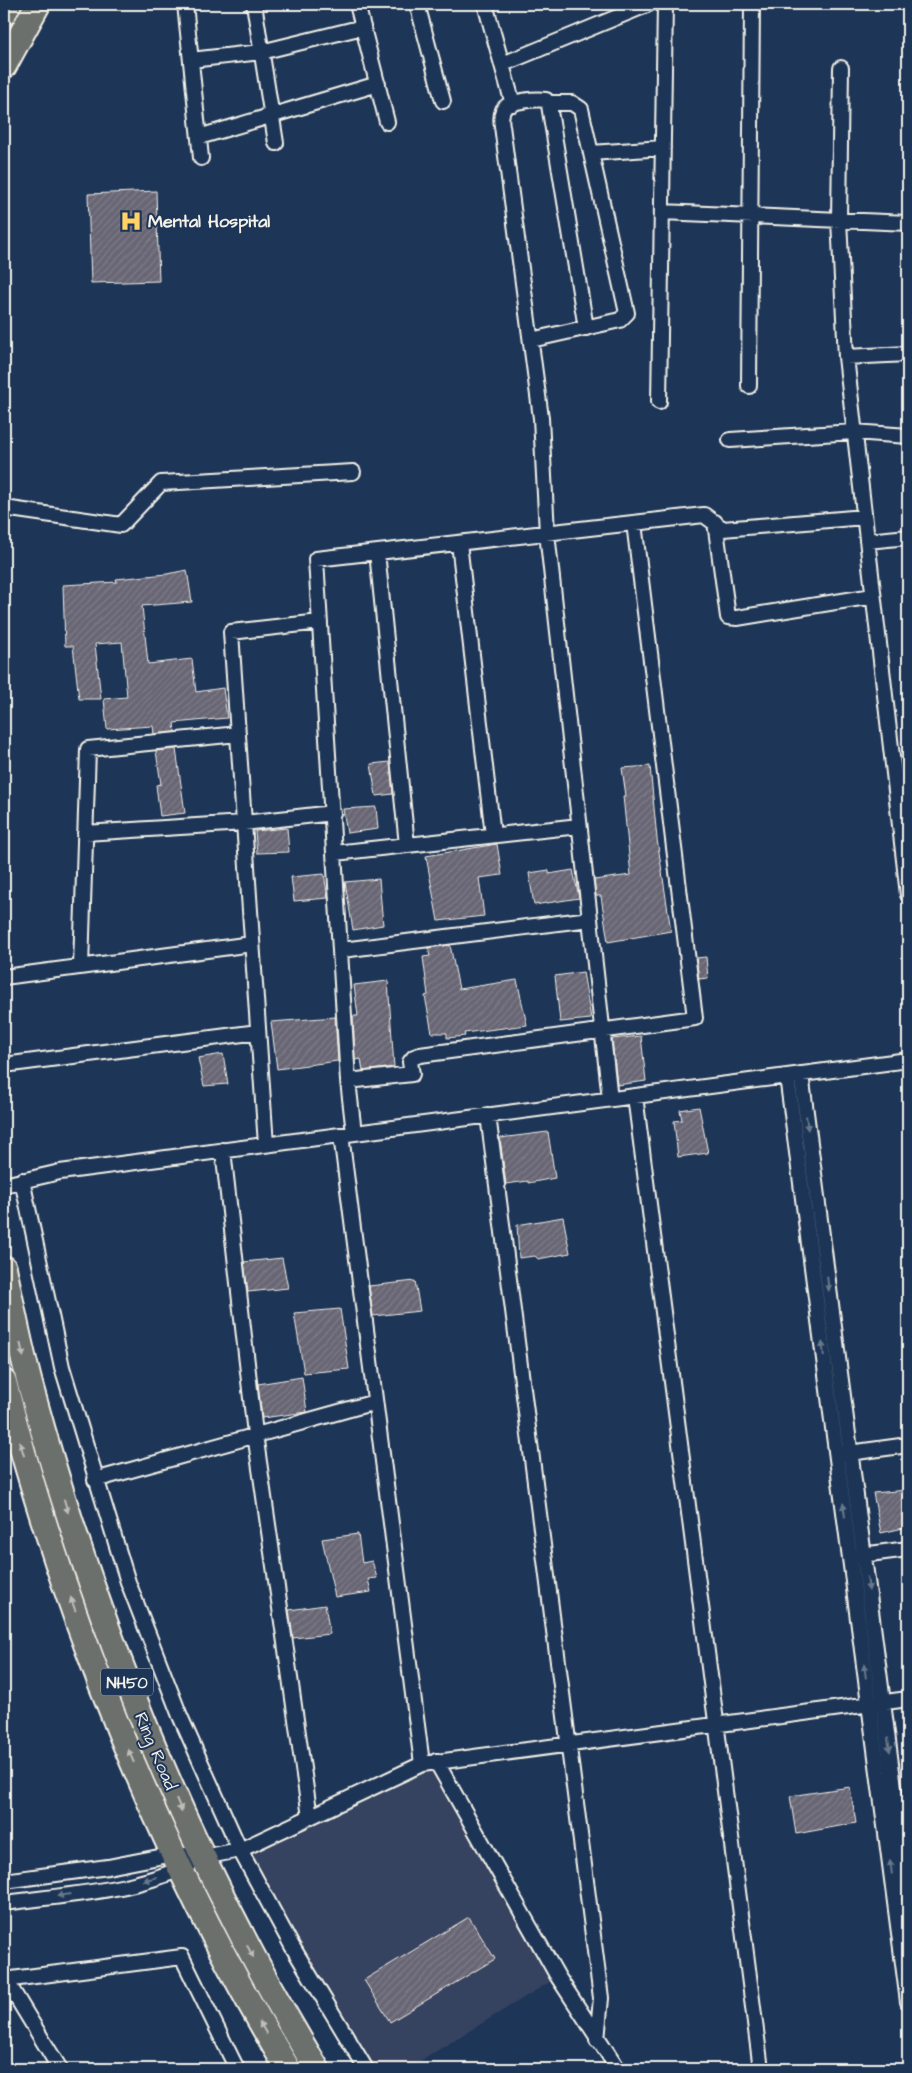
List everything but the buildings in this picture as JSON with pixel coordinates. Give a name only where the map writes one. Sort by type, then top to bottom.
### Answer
[{"type":"highway","points":[[4,13],[9,4]]},
{"type":"highway","points":[[4,66],[38,4]]},
{"type":"highway","name":"Ring Road","points":[[4,1268],[32,1393],[89,1580],[127,1684],[203,1857],[281,2011],[317,2069]]},
{"type":"highway","name":"Ring Road","points":[[4,1382],[49,1538],[120,1730],[178,1862],[252,2009],[288,2069]]},
{"type":"street","points":[[185,4],[201,158]]},
{"type":"street","points":[[254,4],[276,142]]},
{"type":"street","points":[[357,4],[387,122]]},
{"type":"street","points":[[418,4],[443,101]]},
{"type":"street","points":[[485,4],[503,64],[512,104]]},
{"type":"street","points":[[503,64],[650,4]]},
{"type":"street","points":[[659,402],[665,4]]},
{"type":"street","points":[[750,386],[752,4]]},
{"type":"street","points":[[191,60],[261,52],[363,27]]},
{"type":"street","points":[[841,68],[839,220],[846,357],[908,887]]},
{"type":"street","points":[[199,137],[378,84]]},
{"type":"street","points":[[531,340],[620,320],[627,312],[581,109],[577,104],[548,103],[540,99],[508,105],[503,110],[502,126],[531,340],[542,418],[547,533],[610,1100]]},
{"type":"street","points":[[548,103],[551,111],[586,328]]},
{"type":"street","points":[[591,153],[663,148]]},
{"type":"street","points":[[662,212],[908,223]]},
{"type":"street","points":[[846,357],[908,354]]},
{"type":"street","points":[[730,440],[854,432],[908,436]]},
{"type":"street","points":[[4,508],[120,525],[161,483],[353,472]]},
{"type":"street","points":[[422,1764],[375,1402],[348,1134],[348,1081],[342,950],[316,560],[704,515],[723,529],[864,517]]},
{"type":"street","points":[[714,522],[728,617],[737,618],[873,596]]},
{"type":"street","points":[[348,1081],[412,1074],[410,1062],[414,1057],[420,1055],[695,1018],[634,523]]},
{"type":"street","points":[[867,542],[908,537]]},
{"type":"street","points":[[459,543],[494,835]]},
{"type":"street","points":[[377,552],[407,845]]},
{"type":"street","points":[[266,1145],[231,632],[320,622]]},
{"type":"street","points":[[81,967],[88,749],[238,734]]},
{"type":"street","points":[[85,833],[244,823],[333,813]]},
{"type":"street","points":[[335,853],[579,826]]},
{"type":"street","points":[[342,950],[590,918]]},
{"type":"street","points":[[4,977],[252,944]]},
{"type":"street","points":[[4,1065],[258,1032]]},
{"type":"street","points":[[4,1184],[60,1172],[908,1060]]},
{"type":"street","points":[[794,1075],[876,1703],[908,1894]]},
{"type":"street","points":[[635,1096],[761,2069]]},
{"type":"street","points":[[488,1115],[601,1998],[597,2040]]},
{"type":"street","points":[[223,1150],[255,1434],[310,1817]]},
{"type":"street","points":[[22,1180],[62,1367],[95,1480],[128,1582],[177,1707],[240,1850],[292,1946],[366,2069]]},
{"type":"street","points":[[95,1480],[375,1402]]},
{"type":"street","points":[[844,1454],[908,1445]]},
{"type":"street","points":[[857,1555],[908,1548]]},
{"type":"street","points":[[4,1880],[108,1867],[178,1862],[240,1850],[422,1764],[436,1761],[908,1699]]},
{"type":"street","points":[[436,1761],[558,1977],[597,2040],[618,2069]]},
{"type":"street","points":[[898,1831],[908,2002]]},
{"type":"street","points":[[4,1903],[112,1888],[178,1862]]},
{"type":"street","points":[[60,2069],[5,1980],[182,1957],[237,2069]]},
{"type":"shaded area","points":[[436,1761],[558,1977],[407,2069],[366,2069],[240,1850]]},
{"type":"place","name":"Mental Hospital","points":[[131,221]]}]
